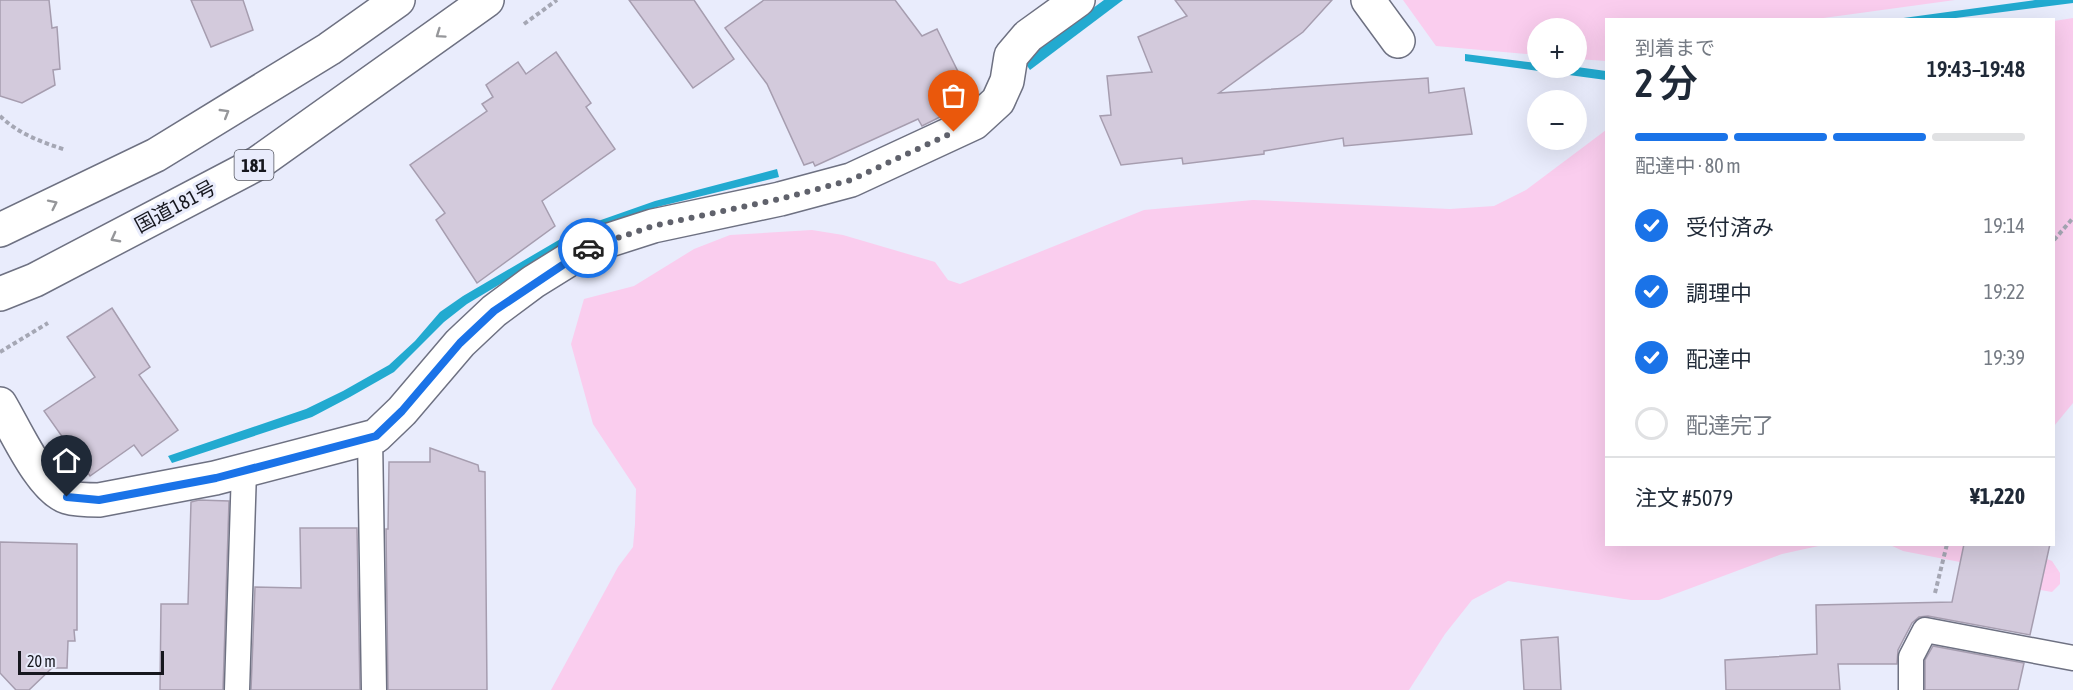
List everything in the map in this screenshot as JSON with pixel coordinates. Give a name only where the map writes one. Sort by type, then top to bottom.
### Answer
[{"type":"main road","points":[[0,230],[156,155],[329,49],[398,0]]},
{"type":"main road","name":"国道181号","points":[[0,294],[35,280],[258,163],[487,0]]},
{"type":"main road","points":[[0,404],[45,479],[55,491],[67,497],[99,500],[216,478],[376,436],[402,411],[460,343],[494,311],[533,282],[591,246],[653,226],[780,199],[851,180],[974,123],[998,101],[1007,81],[1011,56],[1028,36],[1078,0]]},
{"type":"main road","points":[[1368,0],[1398,41]]},
{"type":"lane","points":[[370,437],[374,690]]},
{"type":"lane","points":[[237,690],[244,470]]},
{"type":"lane","points":[[1911,690],[1911,657],[1925,630],[2073,658]]},
{"type":"path","points":[[2055,239],[2073,218]]},
{"type":"path","points":[[1925,630],[1946,546]]},
{"type":"shaded area","points":[[1403,0],[1955,0],[1824,18],[1605,18],[1605,61],[1587,60],[1587,18],[1527,18],[1527,54],[1436,46]]},
{"type":"shaded area","points":[[2073,18],[2073,403],[2055,425],[2055,21]]},
{"type":"shaded area","points":[[1605,131],[1605,546],[1818,546],[1782,554],[1659,600],[1631,600],[1508,581],[1472,600],[1445,634],[1409,690],[551,690],[618,567],[633,547],[635,524],[636,489],[593,424],[571,344],[584,299],[634,286],[694,249],[730,235],[812,230],[843,235],[935,262],[948,280],[960,284],[1144,210],[1253,200],[1450,209],[1494,206],[1526,190],[1579,150],[1587,150],[1587,144]]},
{"type":"shaded area","points":[[1892,546],[2014,546],[2052,561],[2060,573],[2060,584],[2052,592],[2017,586],[1965,563],[1903,551]]},
{"type":"water","points":[[1104,0],[1123,0],[1030,70],[1023,60]]},
{"type":"water","points":[[2035,0],[2073,0],[2073,3],[1956,18],[1903,18]]},
{"type":"water","points":[[1465,54],[1527,62],[1527,69],[1465,61]]},
{"type":"water","points":[[1587,68],[1605,71],[1605,80],[1587,77]]},
{"type":"water","points":[[777,169],[779,177],[657,207],[584,234],[467,304],[444,322],[394,372],[312,417],[172,463],[168,456],[306,409],[343,391],[389,365],[415,341],[440,312],[463,296],[581,227],[655,201]]},
{"type":"building","points":[[0,0],[49,0],[52,28],[57,27],[60,69],[53,70],[55,85],[22,103],[0,96]]},
{"type":"building","points":[[191,0],[243,0],[253,30],[211,47]]},
{"type":"building","points":[[629,0],[694,0],[734,59],[693,88]]},
{"type":"building","points":[[764,0],[895,0],[922,36],[937,29],[968,92],[957,97],[962,106],[922,126],[918,119],[815,166],[813,162],[804,165],[767,84],[725,28]]},
{"type":"building","points":[[1175,0],[1332,0],[1303,32],[1219,93],[1428,78],[1429,93],[1464,88],[1472,134],[1344,146],[1343,138],[1264,151],[1264,154],[1183,164],[1182,158],[1121,165],[1100,116],[1111,115],[1107,76],[1152,72],[1138,37],[1187,16]]},
{"type":"building","points":[[556,52],[591,103],[586,107],[615,149],[542,201],[555,226],[477,283],[436,220],[445,213],[410,165],[487,111],[482,104],[493,97],[486,85],[518,62],[526,74]]},
{"type":"building","points":[[112,308],[150,367],[139,375],[178,430],[142,456],[134,445],[90,476],[44,411],[95,377],[67,337]]},
{"type":"building","points":[[430,448],[478,465],[479,471],[485,472],[487,690],[388,690],[386,529],[388,529],[389,462],[430,462]]},
{"type":"building","points":[[229,501],[223,690],[160,690],[161,604],[188,604],[191,502]]},
{"type":"building","points":[[300,528],[357,528],[360,690],[251,690],[255,587],[301,588]]},
{"type":"building","points":[[0,542],[77,544],[77,630],[74,630],[75,641],[68,641],[67,668],[52,668],[29,690],[16,690],[0,673]]},
{"type":"building","points":[[1964,546],[2050,546],[2030,635],[1928,616],[1919,617],[1912,623],[1898,650],[1897,664],[1838,664],[1840,690],[1726,690],[1725,660],[1817,654],[1816,605],[1952,602]]},
{"type":"building","points":[[1558,637],[1561,690],[1524,690],[1521,640]]},
{"type":"building","points":[[1933,646],[2024,663],[2018,690],[1925,690],[1925,660]]},
{"type":"way so far","points":[[588,248],[653,226],[780,199],[851,180],[954,132]]},
{"type":"route","points":[[67,497],[99,500],[216,478],[376,436],[402,411],[460,343],[494,311],[533,282],[588,248]]}]
